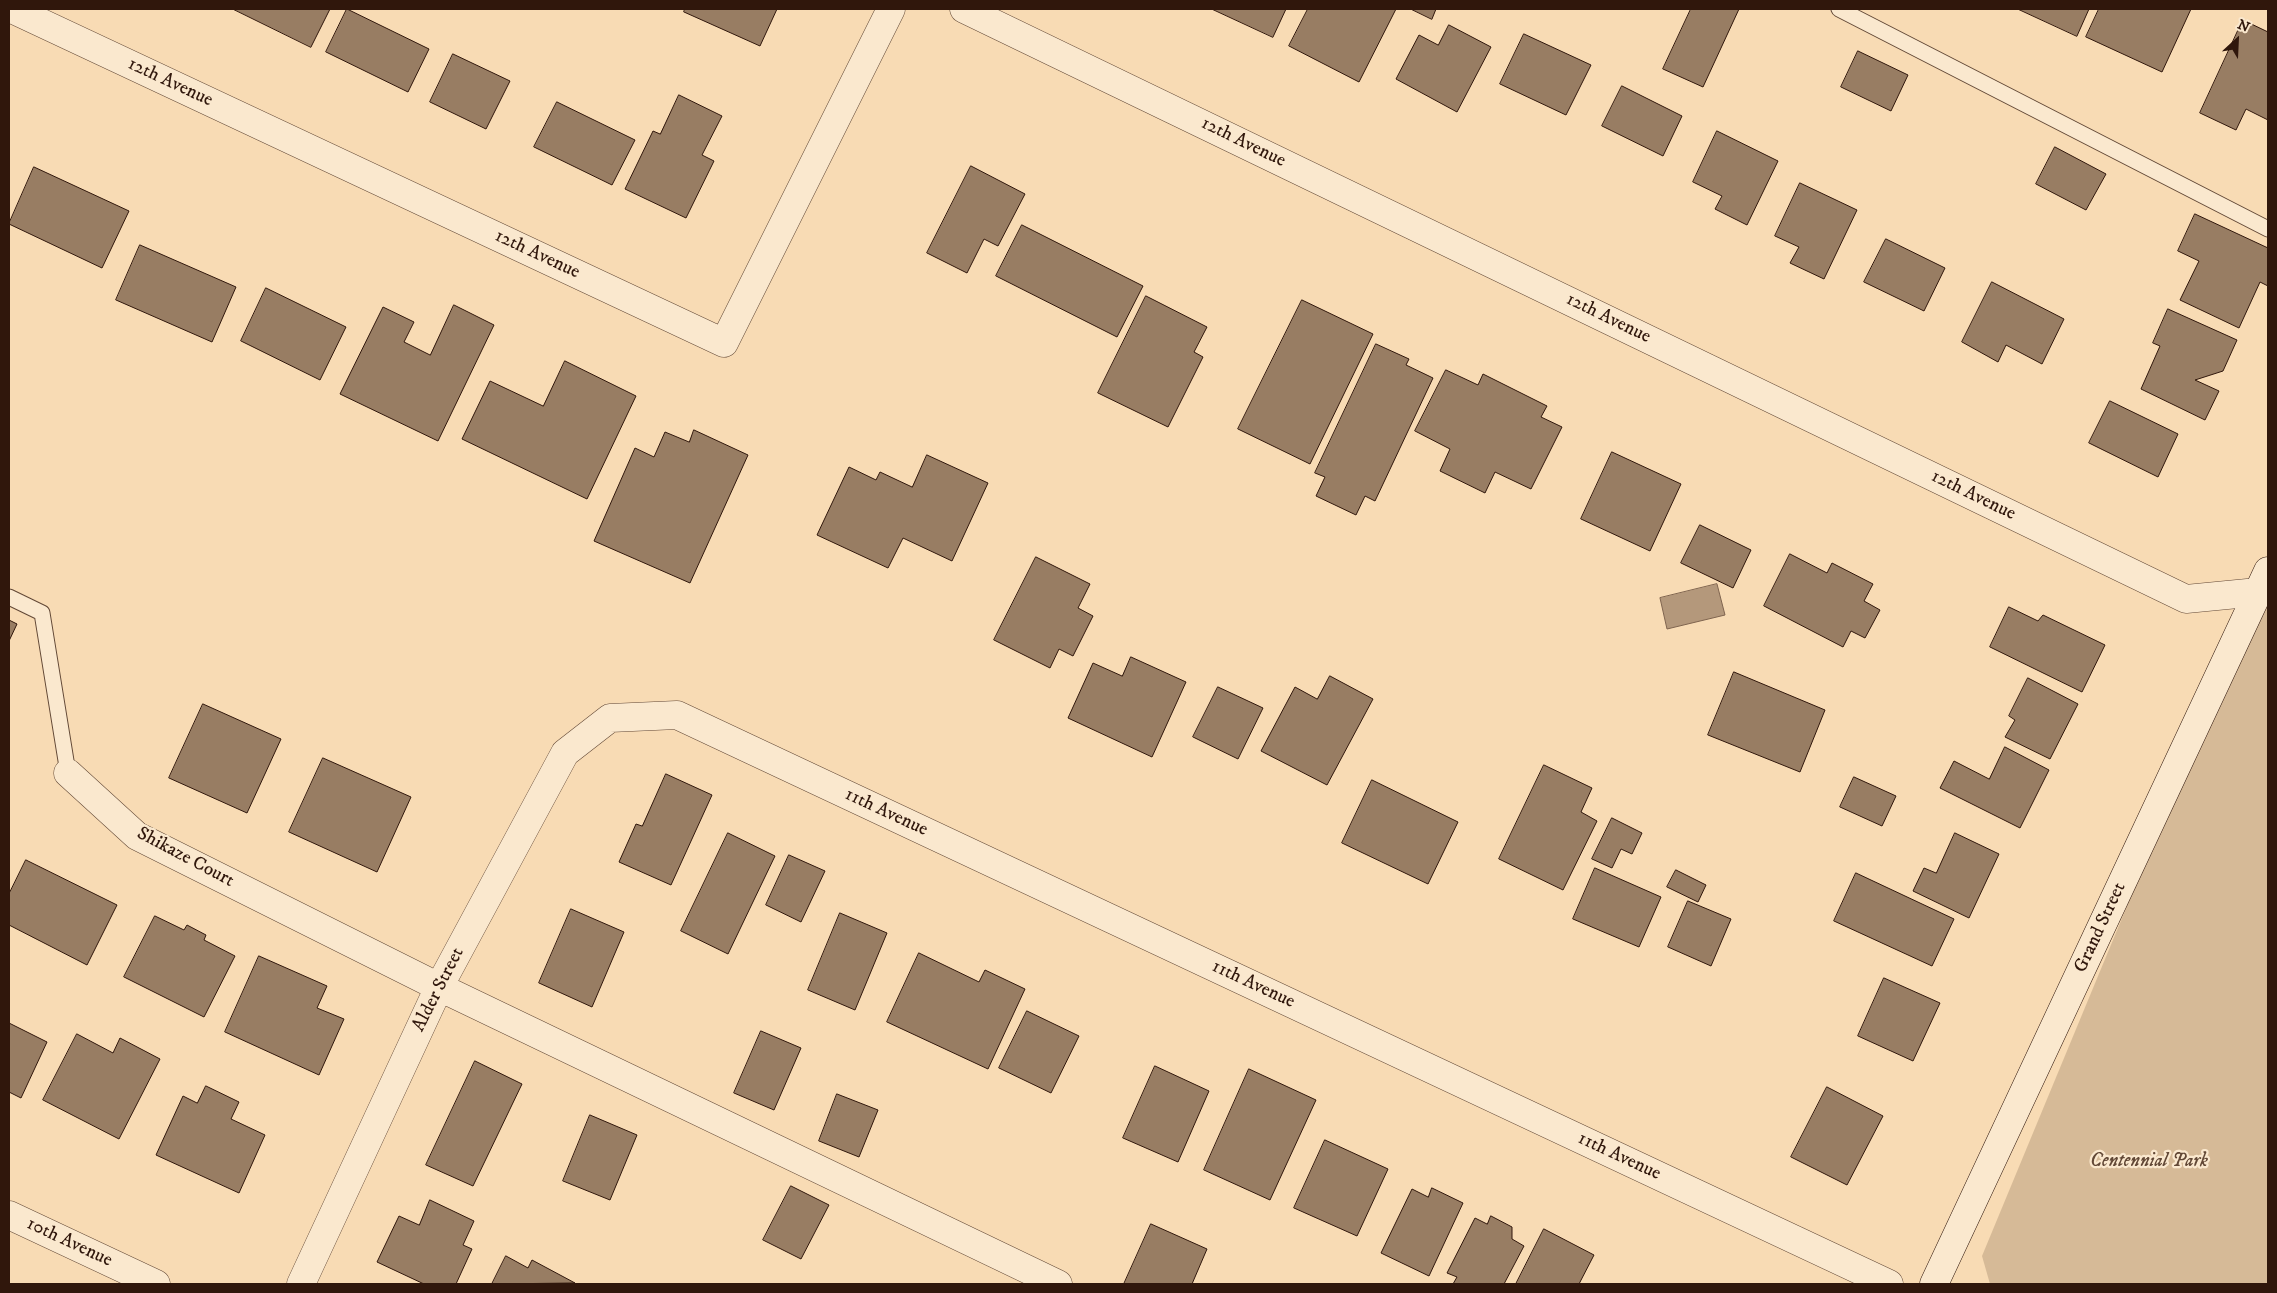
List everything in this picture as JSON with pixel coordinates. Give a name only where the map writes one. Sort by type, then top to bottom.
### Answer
[{"type":"street","name":"12th Avenue","points":[[12,9],[724,342],[891,9]]},
{"type":"street","name":"12th Avenue","points":[[964,9],[2186,599],[2265,584]]},
{"type":"street","name":"Grand Street","points":[[1934,1284],[2265,584]]},
{"type":"street","name":"11th Avenue","points":[[610,718],[677,715],[1889,1284]]},
{"type":"street","name":"Alder Street","points":[[301,1284],[439,987],[565,753],[610,718]]},
{"type":"street","name":"Shikaze Court","points":[[68,773],[137,836],[439,987],[1058,1284]]},
{"type":"street","name":"10th Avenue","points":[[9,1215],[156,1284]]},
{"type":"lane","points":[[1839,9],[2268,229]]},
{"type":"lane","name":"Shikaze Court","points":[[9,597],[42,613],[68,773]]},
{"type":"green space","name":"Centennial Park","points":[[2268,571],[2268,1284],[1990,1284],[1982,1256],[2241,631]]},
{"type":"shaded area","points":[[1717,584],[1725,615],[1667,629],[1660,598]]},
{"type":"building","points":[[233,9],[330,9],[311,47]]},
{"type":"building","points":[[347,9],[429,49],[408,92],[326,52]]},
{"type":"building","points":[[685,9],[777,9],[760,46],[684,12]]},
{"type":"building","points":[[1212,9],[1286,9],[1273,37]]},
{"type":"building","points":[[1308,9],[1396,9],[1359,82],[1289,46]]},
{"type":"building","points":[[1411,9],[1436,9],[1432,19]]},
{"type":"building","points":[[1691,9],[1739,9],[1703,87],[1663,69]]},
{"type":"building","points":[[2018,9],[2089,9],[2077,36]]},
{"type":"building","points":[[2099,9],[2191,9],[2162,72],[2086,37]]},
{"type":"building","points":[[2243,20],[2268,32],[2268,120],[2246,109],[2236,130],[2200,113]]},
{"type":"building","points":[[1449,25],[1491,47],[1457,112],[1396,79],[1419,35],[1438,45]]},
{"type":"building","points":[[1524,34],[1591,65],[1566,115],[1500,84]]},
{"type":"building","points":[[1858,51],[1908,75],[1891,111],[1841,87]]},
{"type":"building","points":[[453,54],[510,81],[486,129],[430,102]]},
{"type":"building","points":[[1622,86],[1682,116],[1663,156],[1602,126]]},
{"type":"building","points":[[679,95],[722,116],[702,155],[714,161],[686,218],[625,189],[653,131],[660,134]]},
{"type":"building","points":[[557,102],[635,140],[612,185],[534,147]]},
{"type":"building","points":[[1717,131],[1778,161],[1747,225],[1715,209],[1722,196],[1693,182]]},
{"type":"building","points":[[2055,147],[2106,174],[2086,210],[2036,184]]},
{"type":"building","points":[[971,166],[1025,194],[998,246],[984,239],[967,273],[927,253]]},
{"type":"building","points":[[34,167],[129,211],[102,268],[9,224]]},
{"type":"building","points":[[1800,183],[1857,210],[1824,279],[1790,263],[1799,247],[1775,236]]},
{"type":"building","points":[[2195,214],[2268,248],[2268,286],[2260,282],[2239,328],[2180,300],[2199,261],[2178,251]]},
{"type":"building","points":[[1022,225],[1143,286],[1117,337],[996,276]]},
{"type":"building","points":[[1886,239],[1945,268],[1924,311],[1864,282]]},
{"type":"building","points":[[140,245],[236,287],[212,342],[116,300]]},
{"type":"building","points":[[1992,282],[2064,319],[2042,364],[2006,345],[1998,362],[1962,342]]},
{"type":"building","points":[[266,288],[346,327],[320,380],[241,341]]},
{"type":"building","points":[[1146,296],[1207,327],[1194,352],[1203,357],[1168,427],[1098,393]]},
{"type":"building","points":[[1302,300],[1373,334],[1310,464],[1238,429]]},
{"type":"building","points":[[454,305],[494,325],[438,441],[340,394],[383,307],[414,322],[404,342],[430,355]]},
{"type":"building","points":[[2168,309],[2237,340],[2223,371],[2195,380],[2219,391],[2205,420],[2141,389],[2160,346],[2153,343]]},
{"type":"building","points":[[1376,344],[1409,359],[1406,365],[1433,378],[1375,501],[1365,496],[1356,515],[1316,496],[1325,477],[1315,473]]},
{"type":"building","points":[[565,361],[636,396],[587,499],[462,439],[490,381],[543,406]]},
{"type":"building","points":[[1446,370],[1478,385],[1483,374],[1547,406],[1541,417],[1562,427],[1531,489],[1495,472],[1485,493],[1440,471],[1450,449],[1415,431]]},
{"type":"building","points":[[2110,401],[2178,434],[2158,477],[2089,443]]},
{"type":"building","points":[[694,430],[748,455],[690,583],[594,541],[635,448],[654,457],[665,432],[689,442]]},
{"type":"building","points":[[1612,452],[1681,484],[1650,551],[1581,519]]},
{"type":"building","points":[[927,455],[988,483],[952,561],[903,538],[888,568],[817,535],[849,467],[876,480],[880,472],[912,487]]},
{"type":"building","points":[[1700,525],[1751,550],[1733,588],[1681,563]]},
{"type":"building","points":[[1790,554],[1827,573],[1832,563],[1873,584],[1864,601],[1880,610],[1865,638],[1851,631],[1843,647],[1764,606]]},
{"type":"building","points":[[1036,557],[1090,584],[1078,608],[1093,616],[1073,656],[1059,649],[1050,668],[994,640]]},
{"type":"building","points":[[2009,607],[2038,621],[2043,615],[2105,645],[2082,692],[1990,647]]},
{"type":"building","points":[[9,620],[17,624],[9,641]]},
{"type":"building","points":[[1131,657],[1186,682],[1152,757],[1068,718],[1093,663],[1122,676]]},
{"type":"building","points":[[1734,672],[1825,710],[1800,772],[1708,735]]},
{"type":"building","points":[[1330,676],[1373,699],[1327,785],[1261,751],[1295,687],[1317,699]]},
{"type":"building","points":[[2028,678],[2078,704],[2050,759],[2005,737],[2015,720],[2009,716]]},
{"type":"building","points":[[1218,687],[1263,708],[1238,759],[1193,737]]},
{"type":"building","points":[[203,704],[281,739],[247,813],[169,778]]},
{"type":"building","points":[[2005,747],[2049,770],[2020,828],[1940,788],[1954,761],[1989,779]]},
{"type":"building","points":[[323,758],[411,797],[377,872],[289,832]]},
{"type":"building","points":[[1544,765],[1592,788],[1581,812],[1597,821],[1563,890],[1499,859]]},
{"type":"building","points":[[666,774],[712,795],[671,885],[619,862],[636,824],[642,826]]},
{"type":"building","points":[[1854,777],[1896,796],[1882,826],[1840,807]]},
{"type":"building","points":[[1372,780],[1458,822],[1428,884],[1342,843]]},
{"type":"building","points":[[1612,818],[1642,833],[1632,854],[1621,849],[1612,868],[1592,859]]},
{"type":"building","points":[[728,833],[775,856],[728,954],[681,931]]},
{"type":"building","points":[[1955,833],[1999,854],[1969,918],[1913,891],[1924,868],[1936,873]]},
{"type":"building","points":[[789,855],[825,871],[801,922],[766,905]]},
{"type":"building","points":[[26,860],[117,905],[87,965],[9,925],[9,894]]},
{"type":"building","points":[[1595,868],[1661,897],[1639,947],[1573,919]]},
{"type":"building","points":[[1676,870],[1706,885],[1698,902],[1667,887]]},
{"type":"building","points":[[1856,873],[1954,919],[1932,966],[1834,921]]},
{"type":"building","points":[[1688,901],[1731,919],[1711,966],[1668,947]]},
{"type":"building","points":[[571,909],[624,932],[592,1007],[539,983]]},
{"type":"building","points":[[840,913],[887,933],[855,1010],[808,990]]},
{"type":"building","points":[[155,916],[184,930],[187,925],[206,935],[204,940],[235,956],[204,1017],[124,977]]},
{"type":"building","points":[[919,953],[979,982],[985,970],[1025,989],[988,1069],[887,1022]]},
{"type":"building","points":[[259,956],[327,986],[317,1008],[344,1019],[319,1075],[225,1032]]},
{"type":"building","points":[[1884,978],[1940,1003],[1913,1061],[1858,1036]]},
{"type":"building","points":[[1027,1011],[1079,1036],[1051,1093],[999,1068]]},
{"type":"building","points":[[9,1023],[47,1042],[21,1098],[9,1092]]},
{"type":"building","points":[[761,1031],[801,1048],[774,1110],[734,1093]]},
{"type":"building","points":[[77,1034],[113,1053],[120,1038],[160,1059],[119,1139],[43,1100]]},
{"type":"building","points":[[475,1061],[522,1084],[473,1186],[426,1165]]},
{"type":"building","points":[[1155,1066],[1209,1091],[1178,1162],[1123,1138]]},
{"type":"building","points":[[1249,1069],[1316,1100],[1270,1200],[1204,1170]]},
{"type":"building","points":[[206,1086],[239,1102],[231,1119],[265,1135],[239,1193],[156,1155],[183,1096],[197,1103]]},
{"type":"building","points":[[1827,1087],[1883,1116],[1847,1185],[1791,1157]]},
{"type":"building","points":[[837,1094],[878,1110],[859,1157],[819,1141]]},
{"type":"building","points":[[590,1115],[637,1135],[610,1200],[563,1181]]},
{"type":"building","points":[[1325,1140],[1388,1169],[1357,1236],[1294,1208]]},
{"type":"building","points":[[791,1186],[829,1205],[801,1259],[763,1240]]},
{"type":"building","points":[[1432,1188],[1463,1203],[1429,1276],[1381,1253],[1412,1189],[1428,1197]]},
{"type":"building","points":[[430,1200],[474,1221],[463,1245],[472,1249],[456,1284],[424,1284],[377,1262],[399,1216],[419,1225]]},
{"type":"building","points":[[1491,1216],[1512,1227],[1512,1239],[1524,1246],[1504,1284],[1453,1284],[1457,1277],[1447,1273],[1475,1218],[1487,1224]]},
{"type":"building","points":[[1151,1224],[1207,1249],[1192,1284],[1124,1284]]},
{"type":"building","points":[[1544,1229],[1594,1255],[1579,1284],[1516,1284]]},
{"type":"building","points":[[506,1256],[528,1268],[532,1260],[575,1283],[492,1284]]}]
